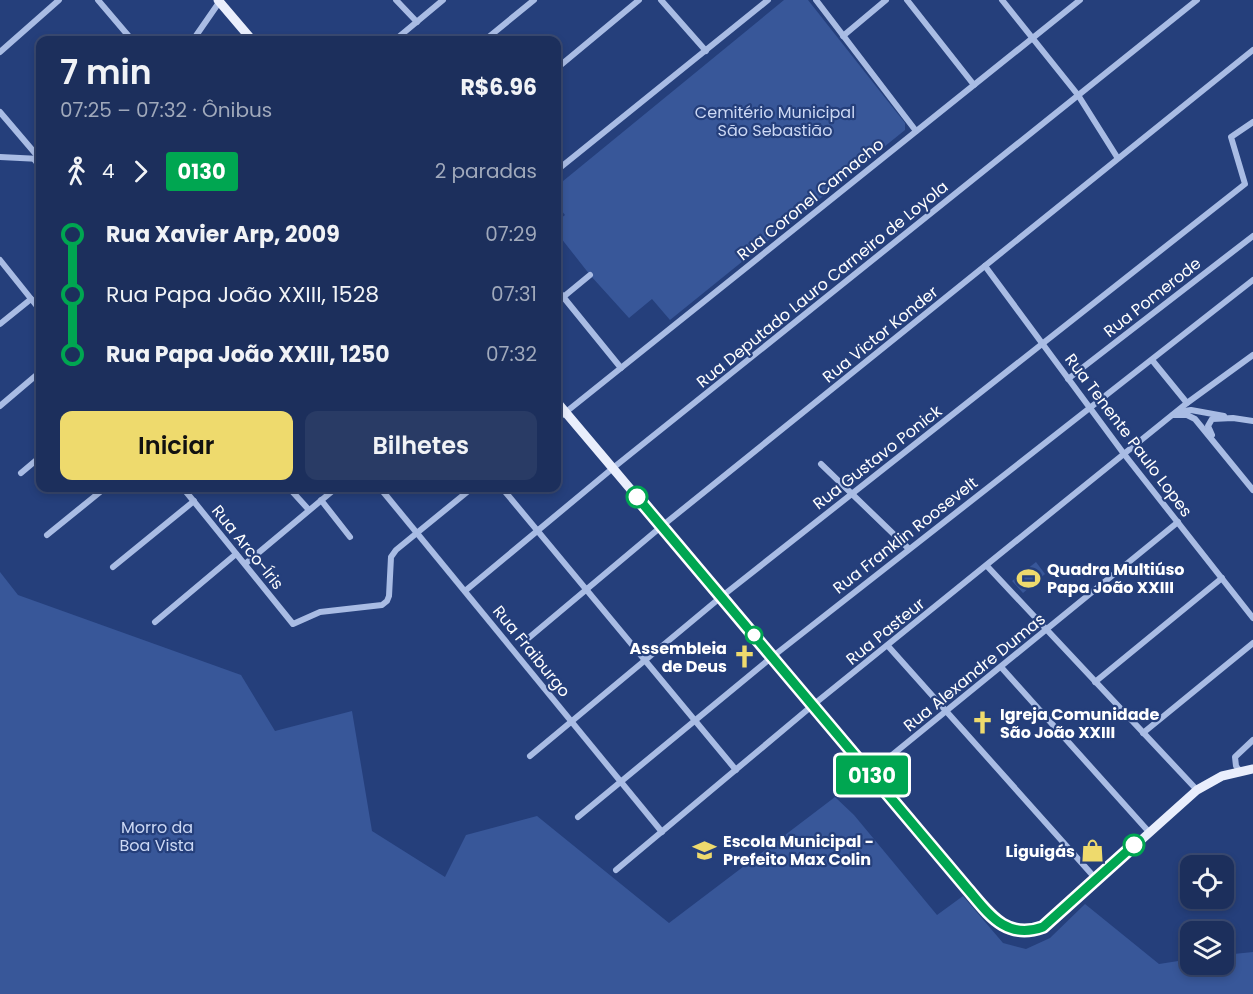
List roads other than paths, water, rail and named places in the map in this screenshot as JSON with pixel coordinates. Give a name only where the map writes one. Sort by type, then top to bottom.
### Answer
[{"type":"main road","points":[[219,1],[249,36]]},
{"type":"main road","points":[[561,406],[993,918],[1008,928],[1024,932],[1043,927],[1197,790],[1215,779],[1253,769]]},
{"type":"street","points":[[0,52],[60,0]]},
{"type":"street","points":[[98,0],[129,36]]},
{"type":"street","points":[[396,0],[417,22]]},
{"type":"street","points":[[400,36],[443,0]]},
{"type":"street","points":[[490,36],[534,0]]},
{"type":"street","points":[[561,65],[639,0]]},
{"type":"street","points":[[661,0],[706,51]]},
{"type":"street","points":[[561,167],[768,0]]},
{"type":"street","points":[[816,0],[916,131]]},
{"type":"street","points":[[843,36],[886,0]]},
{"type":"street","points":[[907,0],[974,84]]},
{"type":"street","points":[[1002,0],[1078,95],[1117,157]]},
{"type":"street","name":"Rua Coronel Camacho","points":[[561,416],[1080,0]]},
{"type":"street","name":"Rua Deputado Lauro Carneiro de Loyola","points":[[465,591],[613,468],[1197,0]]},
{"type":"street","points":[[196,36],[219,1]]},
{"type":"street","name":"Rua Victor Konder","points":[[525,641],[662,526],[1117,157],[1253,50]]},
{"type":"street","points":[[0,112],[36,157]]},
{"type":"street","name":"Rua Gustavo Ponick","points":[[530,756],[721,597],[1245,184],[1231,137],[1253,122]]},
{"type":"street","points":[[0,157],[36,159]]},
{"type":"street","name":"Rua Pomerode","points":[[1068,379],[1253,236]]},
{"type":"street","points":[[0,260],[36,305]]},
{"type":"street","name":"Rua Tenente Paulo Lopes","points":[[985,266],[1124,454],[1253,618]]},
{"type":"street","points":[[561,299],[590,275]]},
{"type":"street","name":"Rua Franklin Roosevelt","points":[[578,817],[772,657],[1253,280]]},
{"type":"street","points":[[561,294],[621,368]]},
{"type":"street","points":[[0,324],[31,298]]},
{"type":"street","name":"Rua Pasteur","points":[[616,870],[813,705],[1173,414],[1253,355]]},
{"type":"street","points":[[1152,360],[1187,403]]},
{"type":"street","points":[[0,406],[36,375]]},
{"type":"street","points":[[1196,410],[1194,401],[1203,392]]},
{"type":"street","points":[[1173,414],[1184,410],[1196,410],[1253,421]]},
{"type":"street","points":[[1173,414],[1187,415],[1196,419],[1253,490]]},
{"type":"street","points":[[1220,448],[1210,431],[1209,422],[1212,419],[1233,418]]},
{"type":"street","points":[[21,473],[36,460]]},
{"type":"street","points":[[821,464],[909,549]]},
{"type":"street","points":[[47,535],[100,492]]},
{"type":"street","name":"Rua Arco-Íris","points":[[186,492],[293,624],[320,612],[382,604],[387,601],[391,557],[417,532]]},
{"type":"street","points":[[293,492],[309,510]]},
{"type":"street","points":[[245,564],[331,492]]},
{"type":"street","name":"Rua Fraiburgo","points":[[383,492],[662,832]]},
{"type":"street","points":[[417,532],[467,492]]},
{"type":"street","points":[[505,492],[736,770]]},
{"type":"street","points":[[321,500],[350,537]]},
{"type":"street","points":[[113,567],[194,501]]},
{"type":"street","name":"Rua Alexandre Dumas","points":[[870,773],[1178,522]]},
{"type":"street","points":[[155,621],[236,554]]},
{"type":"street","points":[[987,566],[1197,790]]},
{"type":"street","points":[[1095,682],[1222,578]]},
{"type":"street","points":[[1143,733],[1253,643]]},
{"type":"street","points":[[888,646],[1096,879]]},
{"type":"street","points":[[1001,666],[1149,832]]},
{"type":"street","points":[[1240,771],[1236,766],[1235,757],[1253,740]]},
{"type":"place","name":"Quadra Multiúso Papa João XXIII","points":[[1029,578]]},
{"type":"place","name":"Assembleia de Deus","points":[[745,657]]},
{"type":"place","name":"Igreja Comunidade São João XXIII","points":[[982,723]]},
{"type":"place","name":"Escola Municipal - Prefeito Max Colin","points":[[705,850]]},
{"type":"place","name":"Liguigás","points":[[1093,851]]},
{"type":"park label","name":"Cemitério Municipal São Sebastião","points":[[775,121]]},
{"type":"park label","name":"Morro da Boa Vista","points":[[157,836]]}]
